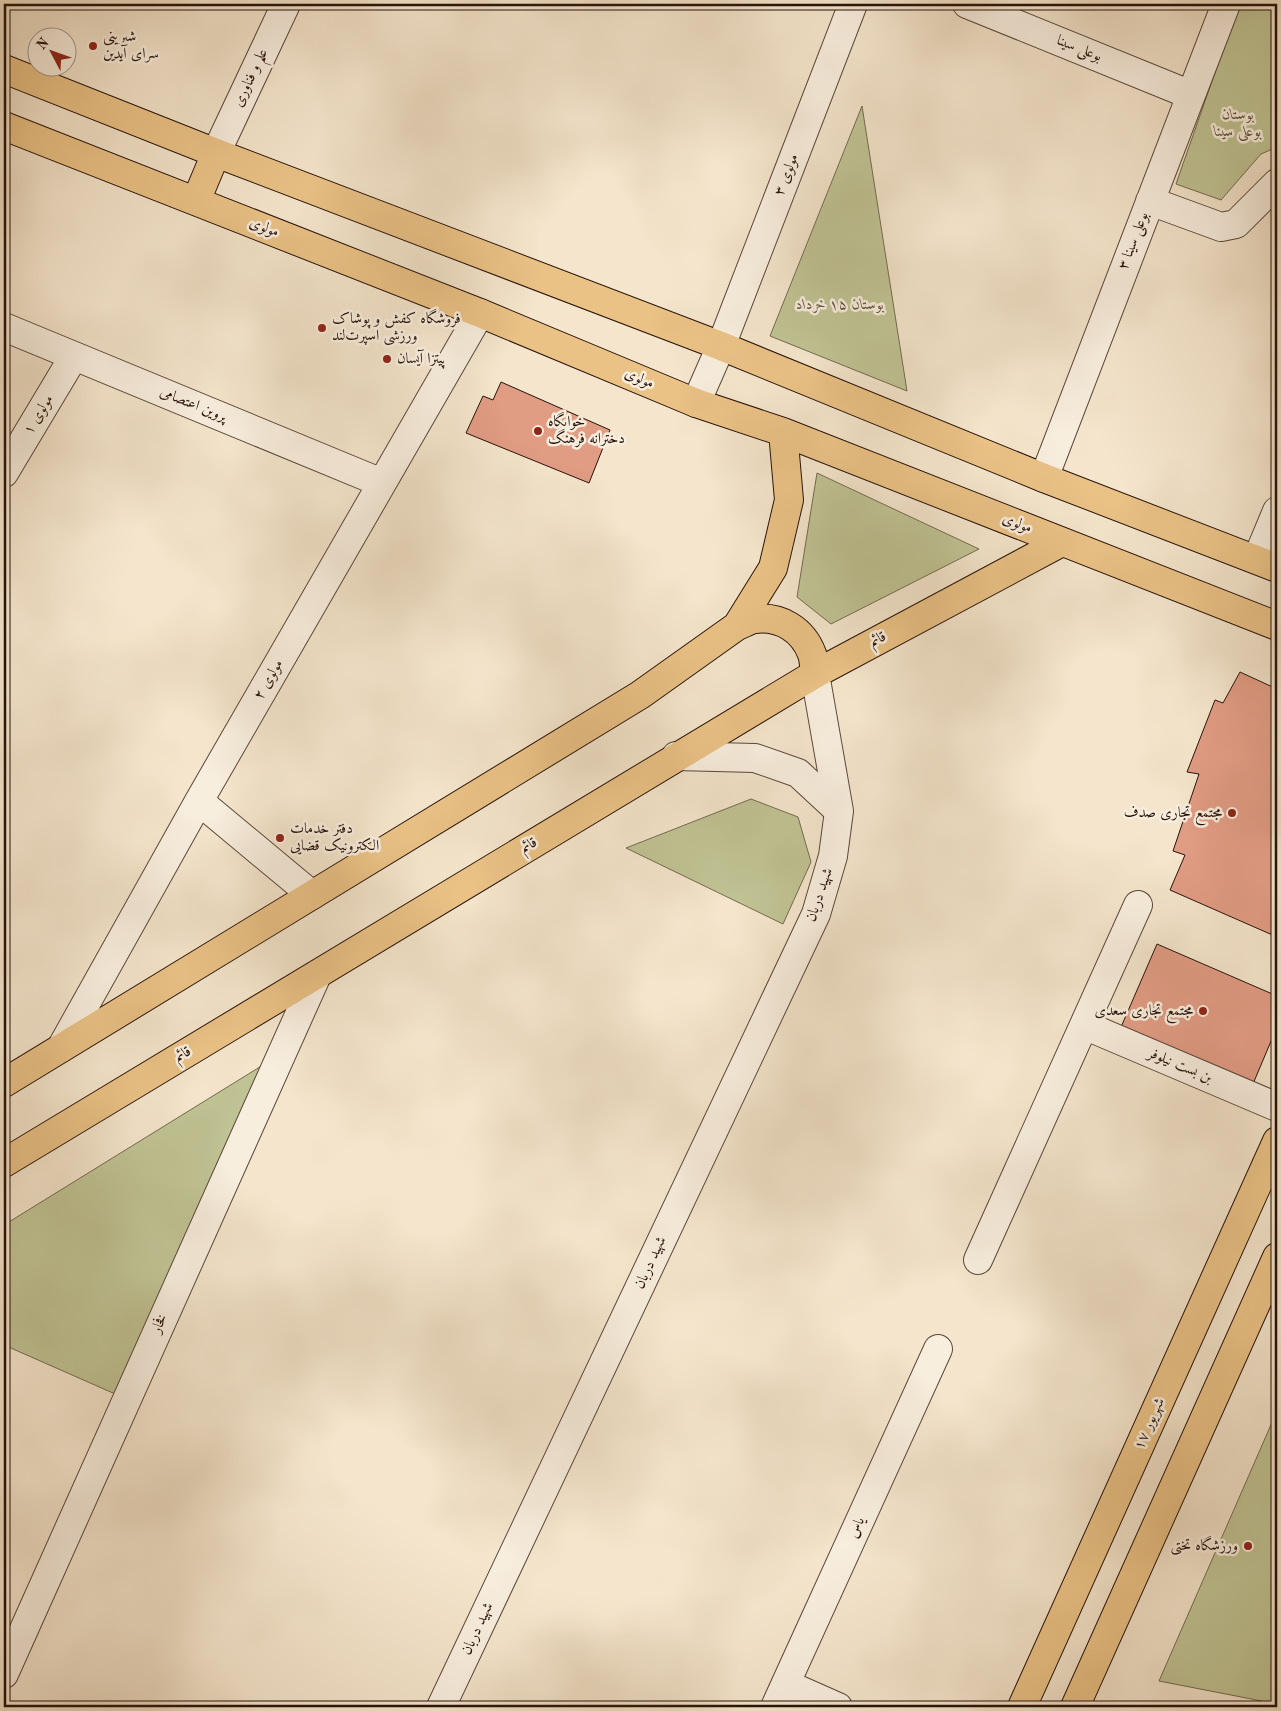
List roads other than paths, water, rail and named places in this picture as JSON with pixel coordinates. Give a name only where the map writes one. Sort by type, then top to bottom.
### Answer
[{"type":"main road","points":[[4,69],[721,346],[1044,478],[1267,564]]},
{"type":"main road","name":"مولوی","points":[[4,126],[480,313],[696,403],[783,432],[1277,626]]},
{"type":"main road","points":[[196,202],[216,152]]},
{"type":"main road","points":[[737,626],[773,568],[776,558],[789,500],[783,432]]},
{"type":"main road","name":"قائم","points":[[4,1163],[676,756],[815,674],[1062,542]]},
{"type":"main road","points":[[4,1083],[640,695],[737,626],[754,619],[773,619],[790,626],[804,638],[813,655],[815,674]]},
{"type":"main road","name":"۱۷ شهریور","points":[[1022,1707],[1277,1141]]},
{"type":"main road","points":[[1075,1707],[1277,1257]]},
{"type":"street","name":"علم و فناوری","points":[[216,152],[286,4]]},
{"type":"street","name":"مولوی ۳","points":[[696,403],[721,346],[853,4]]},
{"type":"street","name":"بوعلی سینا","points":[[968,4],[1191,95]]},
{"type":"street","name":"بوعلی سینا ۳","points":[[1044,478],[1226,4]]},
{"type":"street","points":[[1150,201],[1221,227],[1236,224],[1277,182]]},
{"type":"street","name":"مولوی ۲","points":[[60,1048],[199,801],[480,313]]},
{"type":"street","name":"پروین اعتصامی","points":[[4,327],[382,483]]},
{"type":"street","name":"مولوی ۱","points":[[4,473],[74,356]]},
{"type":"street","points":[[1267,564],[1277,511]]},
{"type":"street","name":"شهید دربان","points":[[441,1707],[816,914],[833,856],[839,811],[815,674]]},
{"type":"street","points":[[676,756],[755,758],[798,773],[839,811]]},
{"type":"street","points":[[199,801],[312,895]]},
{"type":"street","points":[[978,1260],[1138,906]]},
{"type":"street","name":"فخار","points":[[4,1674],[317,975]]},
{"type":"street","name":"بن بست نیلوفر","points":[[1084,1025],[1277,1107]]},
{"type":"street","name":"یاس","points":[[780,1696],[938,1349]]},
{"type":"street","points":[[780,1696],[838,1707]]},
{"type":"place","name":"شیرینی سرای آیدین","points":[[93,46]]},
{"type":"place","name":"فروشگاه کفش و پوشاک ورزشی اسپرت‌لند","points":[[322,328]]},
{"type":"place","name":"پیتزا آیسان","points":[[387,359]]},
{"type":"place","name":"خوابگاه دخترانه فرهنگ","points":[[538,431]]},
{"type":"place","name":"مجتمع تجاری صدف","points":[[1232,813]]},
{"type":"place","name":"دفتر خدمات الکترونیک قضایی","points":[[280,838]]},
{"type":"place","name":"مجتمع تجاری سعدی","points":[[1203,1011]]},
{"type":"place","name":"ورزشگاه تختی","points":[[1248,1546]]},
{"type":"park label","name":"بوستان بوعلی سینا","points":[[1238,124]]},
{"type":"park label","name":"بوستان ۱۵ خرداد","points":[[840,305]]}]
